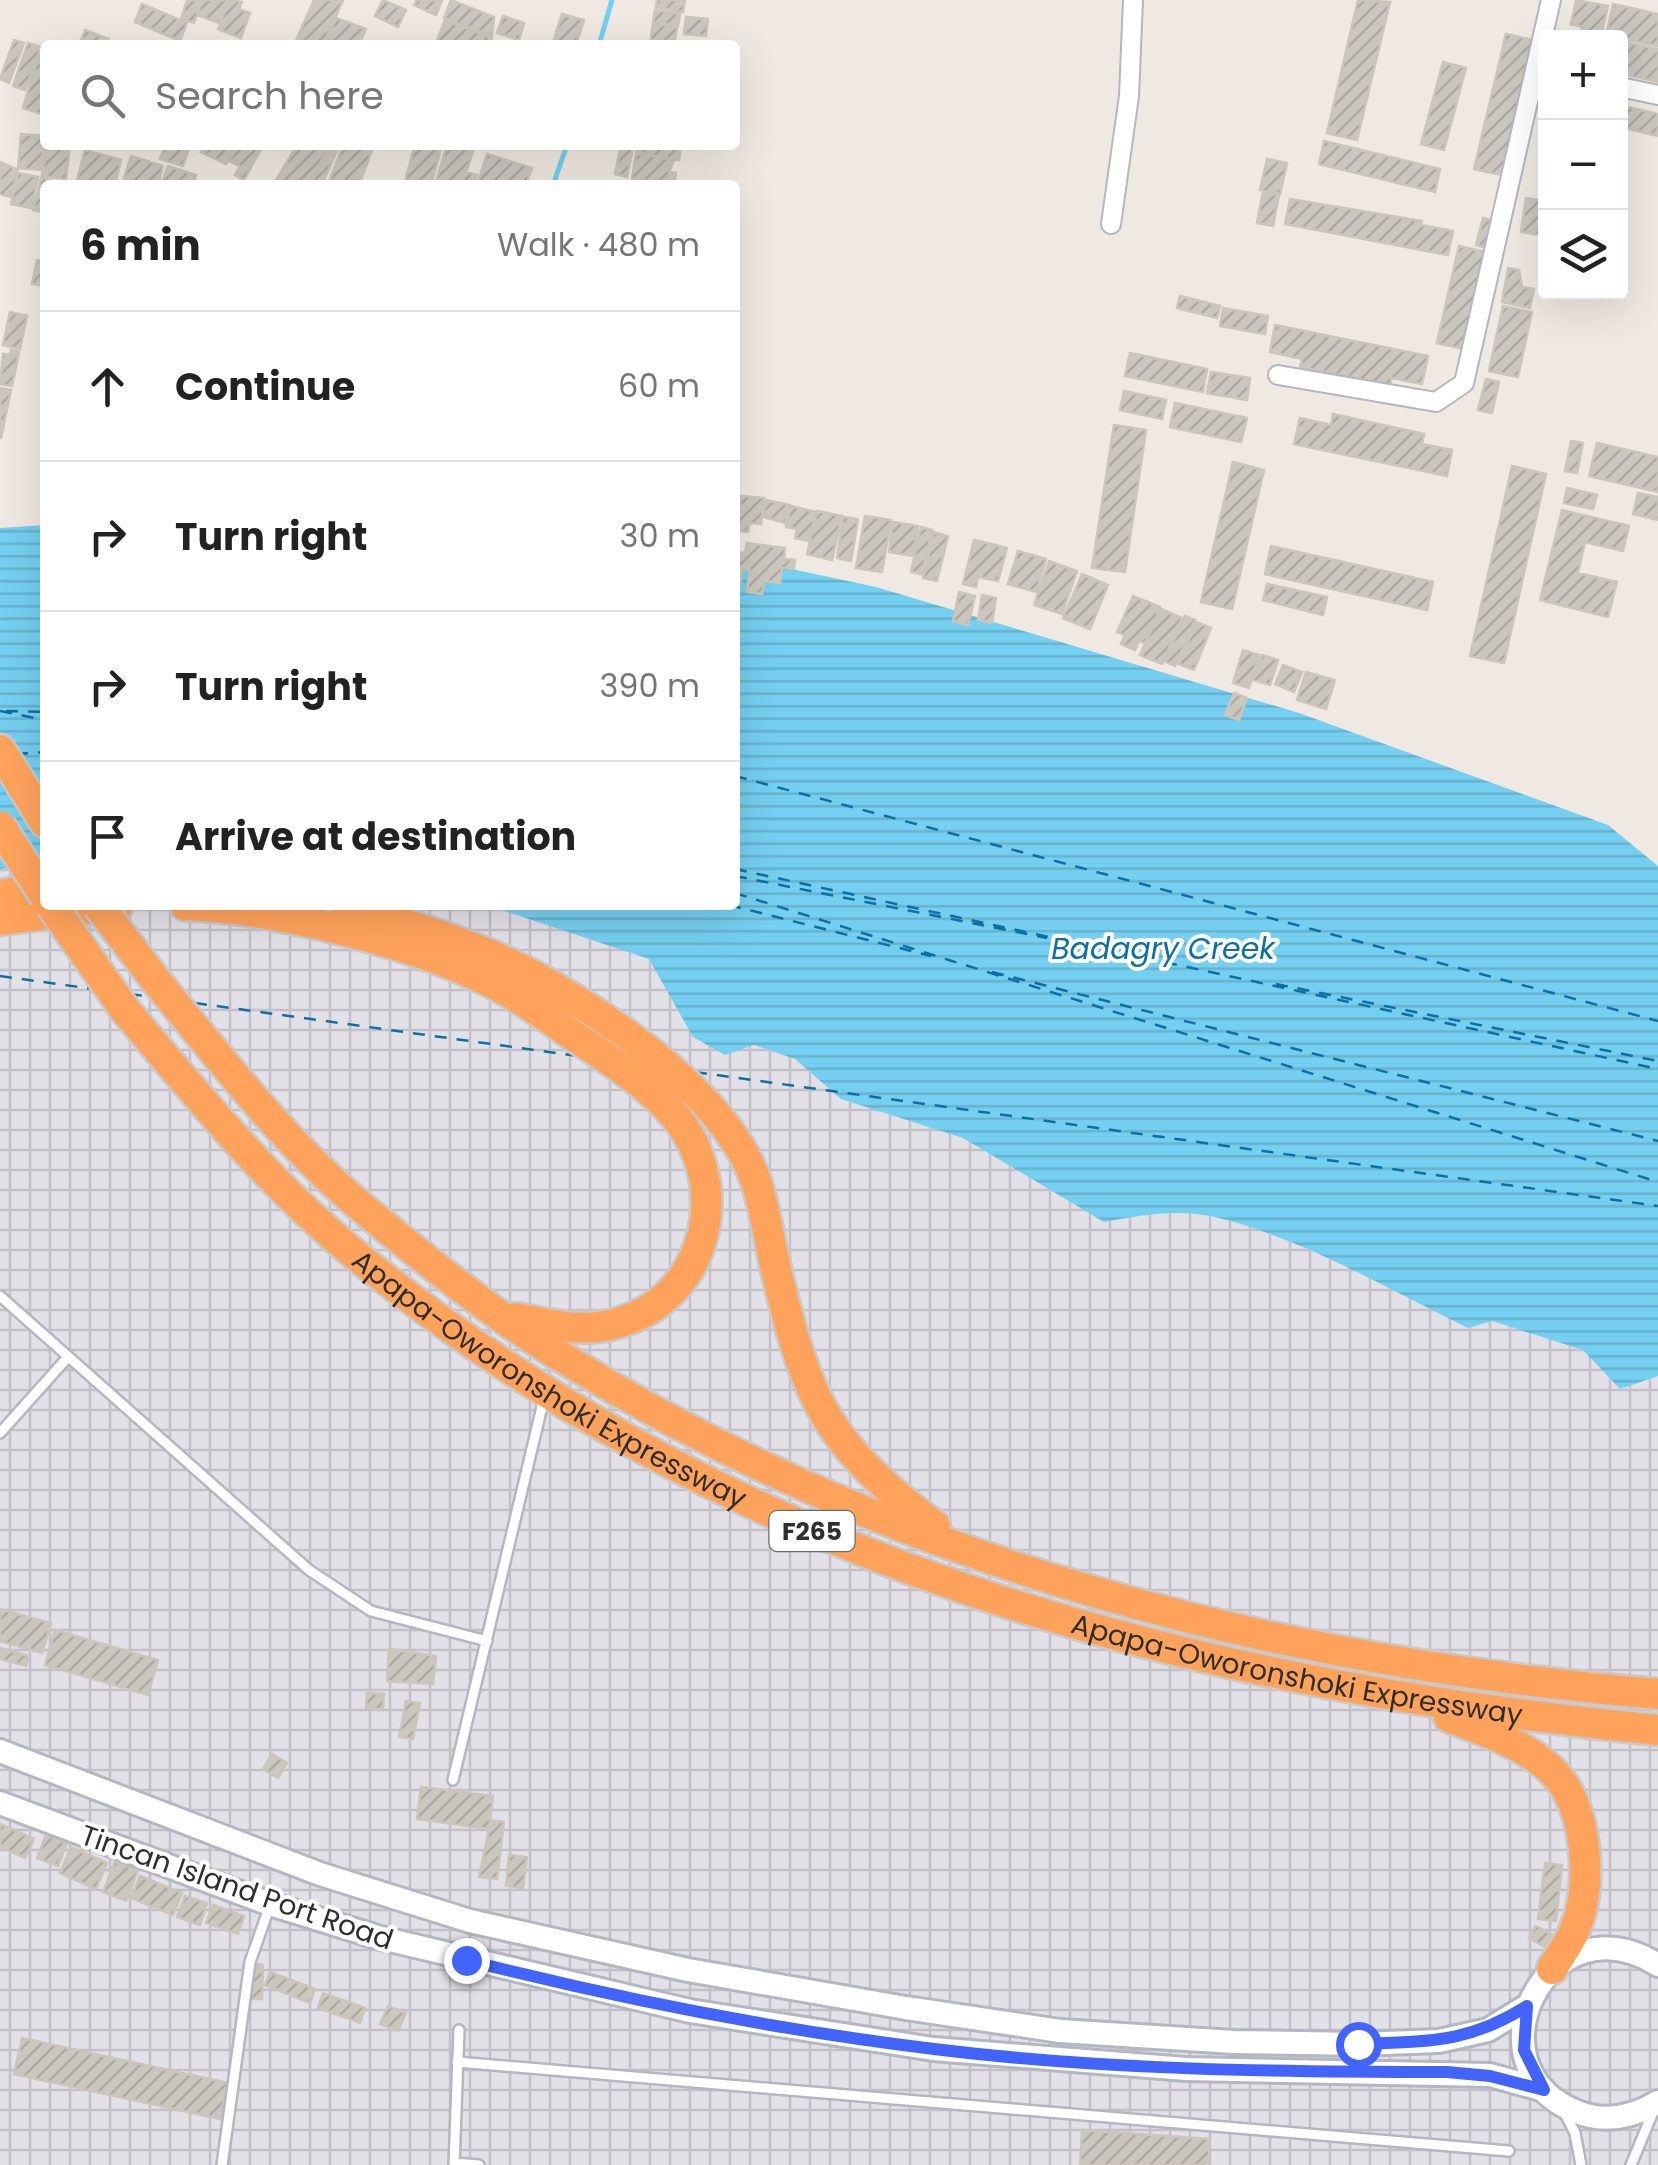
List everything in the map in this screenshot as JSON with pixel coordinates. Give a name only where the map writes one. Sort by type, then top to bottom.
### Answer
[{"type":"highway","points":[[0,750],[40,814]]},
{"type":"highway","points":[[0,826],[40,888]]},
{"type":"highway","points":[[0,895],[40,889]]},
{"type":"highway","name":"Apapa-Oworonshoki Expressway","points":[[54,910],[124,1010],[271,1177],[352,1252],[545,1394],[628,1444],[730,1495],[937,1580],[1057,1620],[1190,1654],[1394,1696],[1545,1719],[1658,1730]]},
{"type":"highway","points":[[0,920],[79,910]]},
{"type":"highway","name":"Apapa-Oworonshoki Expressway","points":[[102,910],[156,982],[326,1175],[503,1316],[565,1359],[693,1431],[819,1490],[966,1550],[1082,1588],[1329,1651],[1658,1694]]},
{"type":"highway","points":[[221,910],[309,922],[398,947],[504,990],[608,1059],[668,1108],[693,1145],[708,1181],[707,1222],[698,1255],[681,1283],[654,1309],[613,1324],[579,1330],[503,1316]]},
{"type":"highway","points":[[361,910],[437,934],[542,980],[648,1052],[704,1100],[737,1143],[756,1181],[797,1354],[820,1411],[856,1458],[889,1491],[966,1550]]},
{"type":"highway","points":[[1394,1696],[1496,1736],[1532,1756],[1560,1780],[1578,1816],[1584,1848],[1582,1899],[1576,1928],[1552,1969]]},
{"type":"street","points":[[1111,224],[1129,96],[1133,0]]},
{"type":"street","points":[[1546,30],[1551,0]]},
{"type":"street","points":[[1278,375],[1436,402],[1464,382],[1538,77]]},
{"type":"street","points":[[1628,89],[1658,95]]},
{"type":"street","name":"Tincan Island Port Road","points":[[0,1751],[320,1874],[470,1921],[688,1970],[906,2008],[1060,2032],[1358,2044],[1439,2040],[1488,2030],[1527,2006]]},
{"type":"street","name":"Tincan Island Port Road","points":[[0,1803],[270,1904],[538,1978],[690,2011],[934,2049],[1186,2068],[1490,2076],[1552,2097],[1586,2116],[1616,2118],[1657,2102]]},
{"type":"street","points":[[1552,2097],[1524,2050],[1527,2006],[1552,1969],[1579,1954],[1610,1949],[1641,1956],[1658,1965]]},
{"type":"lane","points":[[0,1296],[308,1570],[371,1611],[487,1641]]},
{"type":"lane","points":[[0,1433],[68,1357]]},
{"type":"lane","points":[[453,1780],[545,1394]]},
{"type":"lane","points":[[222,2165],[250,1962],[270,1904]]},
{"type":"lane","points":[[458,2030],[454,2164],[478,2165]]},
{"type":"lane","points":[[457,2062],[1509,2151]]},
{"type":"lane","points":[[1552,2097],[1575,2133],[1581,2165]]},
{"type":"lane","points":[[1632,2165],[1657,2102]]},
{"type":"shaded area","points":[[40,864],[40,910],[508,910],[650,959],[692,1035],[754,1045],[873,1077],[1212,1217],[1658,1306],[1658,2165],[0,2165],[0,869]]},
{"type":"water","points":[[40,525],[40,864],[0,869],[0,528]]},
{"type":"water","name":"Badagry Creek","points":[[740,558],[876,587],[1299,713],[1608,825],[1658,866],[1658,1376],[1620,1389],[1583,1350],[1492,1321],[1468,1328],[1315,1252],[1219,1218],[1176,1213],[1104,1222],[963,1138],[841,1099],[795,1059],[754,1045],[725,1055],[693,1037],[649,959],[502,910],[740,910]]},
{"type":"building","points":[[187,0],[202,0],[194,23],[181,19]]},
{"type":"building","points":[[203,0],[228,0],[219,23],[197,15]]},
{"type":"building","points":[[229,0],[242,2],[239,9],[250,13],[241,38],[218,29]]},
{"type":"building","points":[[314,0],[343,0],[325,40],[296,40]]},
{"type":"building","points":[[383,0],[406,10],[398,27],[375,16]]},
{"type":"building","points":[[417,0],[442,0],[436,15],[414,5]]},
{"type":"building","points":[[451,0],[494,17],[492,36],[444,18]]},
{"type":"building","points":[[657,0],[685,0],[683,12],[656,7]]},
{"type":"building","points":[[1358,0],[1390,2],[1357,140],[1327,133]]},
{"type":"building","points":[[1576,0],[1608,6],[1602,30],[1582,30],[1571,24]]},
{"type":"building","points":[[142,4],[187,23],[178,40],[135,22]]},
{"type":"building","points":[[1613,4],[1658,14],[1658,46],[1628,40],[1628,30],[1607,30]]},
{"type":"building","points":[[655,10],[680,14],[678,26],[653,22]]},
{"type":"building","points":[[562,14],[584,20],[578,40],[554,40]]},
{"type":"building","points":[[503,16],[524,23],[519,40],[497,33]]},
{"type":"building","points":[[686,17],[708,19],[706,36],[684,34]]},
{"type":"building","points":[[336,18],[366,29],[361,40],[327,40]]},
{"type":"building","points":[[445,20],[492,38],[491,40],[437,40]]},
{"type":"building","points":[[653,23],[677,27],[675,40],[651,40]]},
{"type":"building","points":[[85,30],[109,39],[108,40],[81,40]]},
{"type":"building","points":[[1506,34],[1537,41],[1506,176],[1474,169]]},
{"type":"building","points":[[14,40],[24,43],[9,83],[0,79]]},
{"type":"building","points":[[28,43],[40,47],[25,90],[13,86]]},
{"type":"building","points":[[1628,43],[1658,49],[1658,82],[1628,75]]},
{"type":"building","points":[[40,52],[40,113],[23,108]]},
{"type":"building","points":[[1443,62],[1466,68],[1444,150],[1421,144]]},
{"type":"building","points":[[1628,107],[1658,114],[1658,136],[1628,129]]},
{"type":"building","points":[[21,134],[40,136],[41,170],[18,168]]},
{"type":"building","points":[[1324,141],[1440,169],[1435,192],[1319,164]]},
{"type":"building","points":[[45,150],[69,150],[66,179],[42,176]]},
{"type":"building","points":[[85,150],[121,160],[116,180],[77,180]]},
{"type":"building","points":[[163,150],[188,150],[183,166],[160,159]]},
{"type":"building","points":[[202,150],[233,150],[226,164]]},
{"type":"building","points":[[235,150],[260,150],[244,180],[235,175],[240,166],[229,161]]},
{"type":"building","points":[[294,150],[328,150],[309,180],[276,180]]},
{"type":"building","points":[[330,150],[337,150],[324,180],[312,180]]},
{"type":"building","points":[[341,150],[372,150],[361,180],[330,179]]},
{"type":"building","points":[[414,150],[441,150],[432,180],[405,180]]},
{"type":"building","points":[[446,150],[474,150],[466,172],[477,175],[476,180],[436,180]]},
{"type":"building","points":[[620,150],[633,150],[627,177],[615,174]]},
{"type":"building","points":[[636,150],[680,150],[679,160]]},
{"type":"building","points":[[636,153],[674,160],[669,172],[676,173],[675,180],[632,179]]},
{"type":"building","points":[[487,154],[532,168],[528,180],[479,180]]},
{"type":"building","points":[[131,156],[163,166],[159,180],[124,180]]},
{"type":"building","points":[[1267,159],[1287,163],[1280,194],[1260,190]]},
{"type":"building","points":[[0,162],[18,170],[10,197],[0,194]]},
{"type":"building","points":[[168,166],[196,175],[194,180],[163,180]]},
{"type":"building","points":[[18,173],[38,177],[31,208],[11,204]]},
{"type":"building","points":[[40,182],[40,212],[33,210]]},
{"type":"building","points":[[1263,192],[1279,195],[1273,226],[1257,223]]},
{"type":"building","points":[[1526,198],[1538,200],[1538,234],[1521,232]]},
{"type":"building","points":[[1290,199],[1422,221],[1421,225],[1453,231],[1448,255],[1285,224]]},
{"type":"building","points":[[1483,218],[1494,221],[1487,248],[1476,245]]},
{"type":"building","points":[[1459,246],[1485,252],[1464,349],[1437,343]]},
{"type":"building","points":[[37,260],[40,260],[40,285],[32,284]]},
{"type":"building","points":[[1508,268],[1519,270],[1522,287],[1534,289],[1530,308],[1502,302]]},
{"type":"building","points":[[1180,296],[1220,306],[1217,318],[1177,308]]},
{"type":"building","points":[[1503,306],[1532,312],[1518,377],[1489,371]]},
{"type":"building","points":[[1223,308],[1268,316],[1265,334],[1220,326]]},
{"type":"building","points":[[10,312],[27,316],[20,349],[3,345]]},
{"type":"building","points":[[1275,325],[1428,356],[1422,384],[1392,378],[1390,385],[1300,367],[1302,359],[1270,352]]},
{"type":"building","points":[[11,350],[19,352],[12,386],[0,384],[3,354],[10,355]]},
{"type":"building","points":[[1130,353],[1207,369],[1203,392],[1125,376]]},
{"type":"building","points":[[1211,372],[1250,378],[1247,400],[1207,393]]},
{"type":"building","points":[[1486,379],[1499,382],[1492,413],[1478,410]]},
{"type":"building","points":[[0,388],[11,390],[1,438],[0,438]]},
{"type":"building","points":[[1124,391],[1166,400],[1162,419],[1120,410]]},
{"type":"building","points":[[1175,403],[1247,418],[1241,442],[1170,427]]},
{"type":"building","points":[[1333,414],[1424,434],[1422,444],[1452,450],[1447,476],[1294,444],[1300,418],[1331,425]]},
{"type":"building","points":[[1114,425],[1146,430],[1125,572],[1092,568]]},
{"type":"building","points":[[1571,441],[1583,443],[1577,473],[1565,471]]},
{"type":"building","points":[[1597,443],[1658,457],[1658,492],[1589,476]]},
{"type":"building","points":[[1233,462],[1264,470],[1232,609],[1201,602]]},
{"type":"building","points":[[1512,466],[1546,474],[1504,663],[1470,656]]},
{"type":"building","points":[[1567,488],[1597,495],[1593,509],[1564,503]]},
{"type":"building","points":[[1638,493],[1658,497],[1658,520],[1633,514]]},
{"type":"building","points":[[741,496],[764,498],[761,524],[750,523],[748,532],[740,531]]},
{"type":"building","points":[[766,500],[790,505],[785,523],[763,517]]},
{"type":"building","points":[[791,506],[816,512],[809,541],[795,538],[797,529],[786,527]]},
{"type":"building","points":[[1562,510],[1629,526],[1623,551],[1585,542],[1578,573],[1617,582],[1608,617],[1540,600]]},
{"type":"building","points":[[817,511],[842,516],[832,560],[807,554]]},
{"type":"building","points":[[865,516],[891,520],[882,572],[856,568]]},
{"type":"building","points":[[843,517],[858,519],[851,561],[837,558]]},
{"type":"building","points":[[893,522],[918,526],[913,556],[889,552]]},
{"type":"building","points":[[921,527],[932,530],[922,574],[911,572]]},
{"type":"building","points":[[934,532],[948,536],[937,581],[923,578]]},
{"type":"building","points":[[974,540],[1007,548],[998,581],[978,577],[976,587],[963,584]]},
{"type":"building","points":[[747,543],[785,548],[784,559],[795,560],[794,569],[782,568],[780,583],[764,581],[762,594],[747,592],[750,570],[742,569],[740,586],[740,552],[745,553]]},
{"type":"building","points":[[1271,546],[1433,582],[1427,610],[1265,574]]},
{"type":"building","points":[[1018,551],[1046,559],[1036,592],[1008,584]]},
{"type":"building","points":[[1049,561],[1077,571],[1062,614],[1034,605]]},
{"type":"building","points":[[1082,574],[1108,585],[1090,629],[1063,618]]},
{"type":"building","points":[[1267,584],[1327,597],[1323,615],[1263,600]]},
{"type":"building","points":[[959,592],[975,596],[968,625],[953,621]]},
{"type":"building","points":[[982,595],[996,598],[992,623],[978,620]]},
{"type":"building","points":[[1133,596],[1160,607],[1145,643],[1139,641],[1135,650],[1121,644],[1125,635],[1117,632]]},
{"type":"building","points":[[1161,609],[1182,618],[1162,664],[1140,655]]},
{"type":"building","points":[[1185,616],[1195,620],[1175,666],[1164,661]]},
{"type":"building","points":[[1196,622],[1211,628],[1194,670],[1179,664]]},
{"type":"building","points":[[1243,650],[1259,655],[1249,688],[1233,683]]},
{"type":"building","points":[[1262,655],[1278,660],[1270,685],[1253,680]]},
{"type":"building","points":[[1283,665],[1302,672],[1294,692],[1275,684]]},
{"type":"building","points":[[1306,672],[1335,680],[1326,709],[1297,700]]},
{"type":"building","points":[[1234,693],[1247,698],[1239,720],[1225,715]]},
{"type":"building","points":[[0,1609],[51,1623],[42,1653],[0,1641]]},
{"type":"building","points":[[55,1630],[158,1660],[148,1695],[45,1665]]},
{"type":"building","points":[[0,1648],[29,1656],[26,1666],[0,1659]]},
{"type":"building","points":[[389,1649],[436,1656],[433,1684],[387,1681]]},
{"type":"building","points":[[367,1693],[384,1694],[383,1710],[366,1708]]},
{"type":"building","points":[[406,1701],[420,1703],[413,1739],[399,1737]]},
{"type":"building","points":[[272,1754],[287,1763],[278,1778],[263,1769]]},
{"type":"building","points":[[421,1787],[493,1796],[489,1829],[417,1819]]},
{"type":"building","points":[[491,1820],[504,1822],[497,1879],[479,1877]]},
{"type":"building","points":[[0,1824],[34,1839],[25,1858],[0,1847]]},
{"type":"building","points":[[46,1835],[67,1843],[58,1866],[37,1858]]},
{"type":"building","points":[[71,1847],[107,1863],[96,1889],[60,1873]]},
{"type":"building","points":[[509,1855],[527,1857],[523,1888],[506,1886]]},
{"type":"building","points":[[115,1861],[138,1870],[126,1901],[103,1892]]},
{"type":"building","points":[[1545,1863],[1562,1865],[1556,1921],[1538,1919]]},
{"type":"building","points":[[140,1876],[182,1893],[173,1915],[131,1898]]},
{"type":"building","points":[[185,1896],[207,1903],[200,1925],[177,1917]]},
{"type":"building","points":[[213,1905],[244,1916],[238,1934],[206,1923]]},
{"type":"building","points":[[1536,1926],[1552,1935],[1545,1947],[1529,1938]]},
{"type":"building","points":[[251,1963],[263,1965],[262,1999],[251,1999]]},
{"type":"building","points":[[270,1972],[315,1989],[310,2003],[265,1985]]},
{"type":"building","points":[[323,1993],[365,2008],[360,2023],[318,2008]]},
{"type":"building","points":[[388,2006],[406,2013],[398,2031],[380,2024]]},
{"type":"building","points":[[22,2038],[228,2083],[220,2119],[14,2074]]},
{"type":"building","points":[[1082,2130],[1210,2139],[1208,2165],[1080,2165]]},
{"type":"waterway","points":[[600,40],[612,0]]},
{"type":"waterway","points":[[555,180],[565,150]]},
{"type":"ferry route","points":[[0,711],[40,719]]},
{"type":"ferry route","points":[[6,711],[40,712]]},
{"type":"ferry route","points":[[16,754],[40,752]]},
{"type":"ferry route","points":[[740,777],[1658,1021]]},
{"type":"ferry route","points":[[740,870],[1658,1069]]},
{"type":"ferry route","points":[[740,877],[1047,938]]},
{"type":"ferry route","points":[[740,895],[1658,1182]]},
{"type":"ferry route","points":[[740,908],[931,956]]},
{"type":"ferry route","points":[[992,972],[1658,1141]]},
{"type":"ferry route","points":[[0,976],[93,989]]},
{"type":"ferry route","points":[[1276,984],[1658,1061]]},
{"type":"ferry route","points":[[130,994],[152,997]]},
{"type":"ferry route","points":[[195,1003],[578,1056]]},
{"type":"ferry route","points":[[695,1072],[1658,1206]]},
{"type":"route","points":[[466,1960],[690,2011],[934,2049],[1186,2068],[1447,2072],[1490,2076],[1544,2090],[1528,2065],[1524,2050],[1527,2006],[1488,2030],[1439,2040],[1358,2044]]}]
